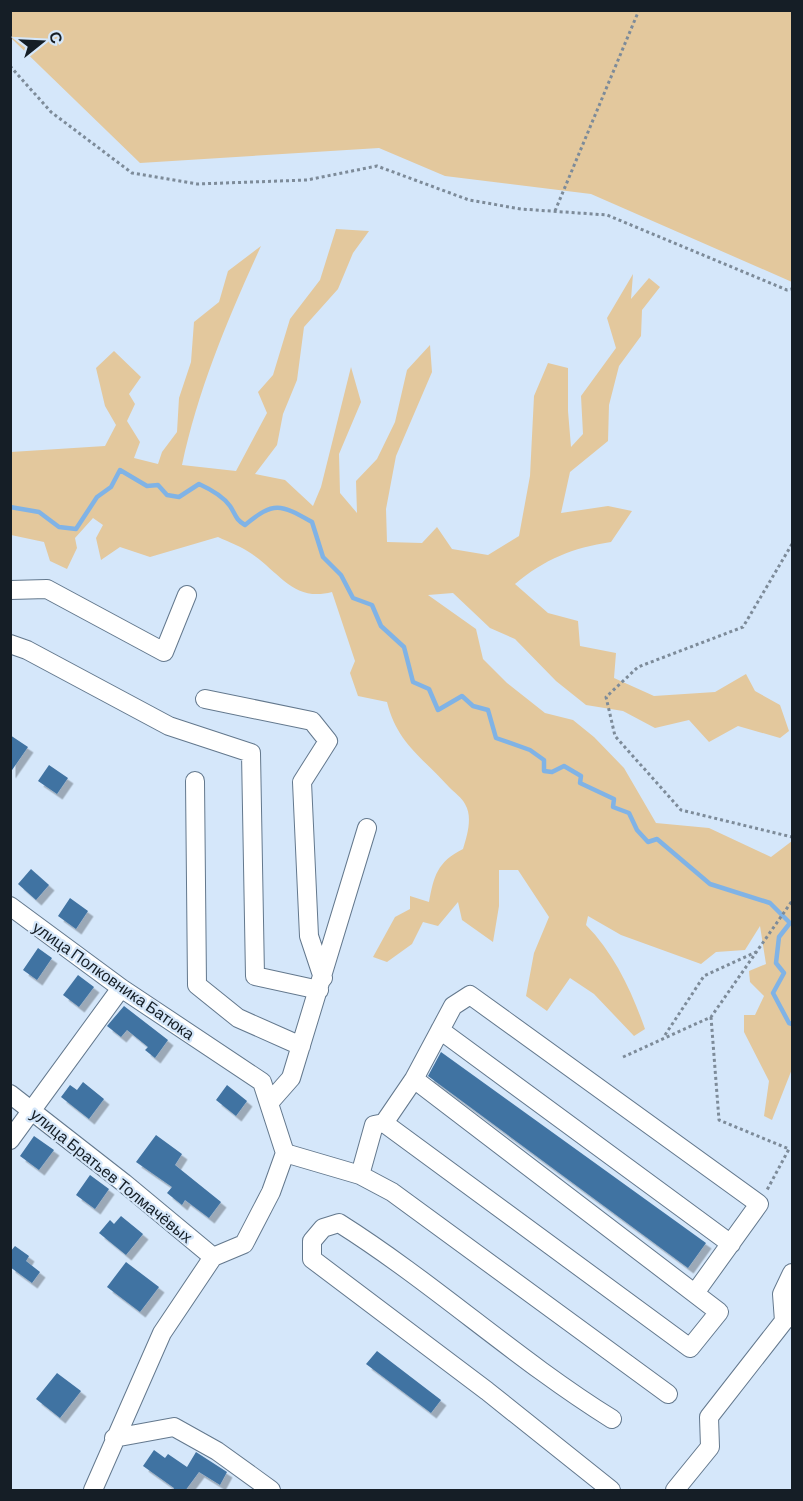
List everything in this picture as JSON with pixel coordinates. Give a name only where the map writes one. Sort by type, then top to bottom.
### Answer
[{"type":"street","points":[[10,590],[47,589],[164,652],[187,595]]},
{"type":"street","points":[[10,644],[27,650],[169,726],[251,753],[255,976],[321,984]]},
{"type":"street","points":[[204,699],[312,721],[328,741],[302,783],[309,936],[321,984]]},
{"type":"street","points":[[195,782],[197,985],[238,1018],[301,1046]]},
{"type":"street","points":[[269,1103],[291,1078],[367,828]]},
{"type":"street","name":"улица Полковника Батюка","points":[[10,906],[121,988],[217,1053],[241,1065],[262,1082],[285,1153]]},
{"type":"street","points":[[10,1140],[121,988]]},
{"type":"street","points":[[360,1175],[374,1125],[384,1123],[414,1079],[453,1006],[470,994],[759,1204],[695,1293]]},
{"type":"street","points":[[440,1030],[730,1244]]},
{"type":"street","points":[[384,1123],[690,1348],[719,1312],[414,1079]]},
{"type":"street","name":"улица Братьев Толмачёвых","points":[[10,1094],[32,1109],[213,1257]]},
{"type":"street","points":[[93,1491],[114,1438],[162,1333],[213,1257],[244,1244],[271,1192],[285,1153],[360,1175],[392,1192],[668,1394]]},
{"type":"street","points":[[611,1491],[487,1391],[312,1259],[312,1241],[323,1228],[339,1223],[480,1322],[583,1401],[612,1419]]},
{"type":"street","points":[[675,1491],[710,1447],[709,1417],[788,1317],[782,1294],[792,1273]]},
{"type":"street","points":[[114,1438],[174,1427],[218,1451],[271,1491]]},
{"type":"path","points":[[555,211],[639,10]]},
{"type":"path","points":[[10,66],[51,112],[132,173],[197,184],[307,180],[376,166],[469,200],[521,209],[607,214],[788,290],[792,289]]},
{"type":"path","points":[[792,543],[743,627],[638,667],[606,697],[615,736],[681,810],[792,837]]},
{"type":"path","points":[[623,1057],[711,1017],[792,901]]},
{"type":"path","points":[[664,1037],[704,976],[758,951]]},
{"type":"path","points":[[711,1017],[719,1120],[789,1149],[759,1204]]},
{"type":"shaded area","points":[[10,11],[792,11],[792,282],[591,194],[445,176],[379,148],[140,163],[11,38]]},
{"type":"shaded area","points":[[336,229],[369,231],[353,253],[338,289],[304,327],[297,380],[283,414],[277,445],[255,474],[285,480],[313,506],[321,487],[351,367],[361,402],[339,454],[340,493],[357,513],[356,481],[377,459],[395,422],[407,370],[430,345],[432,372],[396,456],[386,509],[387,542],[422,543],[437,527],[452,549],[488,555],[519,536],[530,476],[534,396],[548,363],[568,368],[571,447],[583,434],[581,396],[616,348],[607,318],[633,274],[631,299],[649,278],[660,287],[642,310],[641,336],[619,366],[609,405],[608,441],[570,472],[561,513],[608,506],[632,511],[611,542],[571,551],[548,561],[515,584],[548,613],[578,621],[580,646],[616,653],[614,678],[654,696],[715,692],[746,674],[755,691],[780,705],[789,731],[780,738],[738,726],[709,742],[689,720],[655,728],[623,711],[586,705],[556,681],[515,639],[490,628],[453,593],[428,595],[476,629],[483,659],[507,683],[545,713],[573,720],[594,737],[624,768],[656,823],[709,828],[771,857],[792,841],[792,1069],[772,1120],[764,1116],[769,1081],[744,1032],[744,1015],[755,1015],[764,996],[750,982],[749,971],[766,964],[760,926],[745,950],[716,952],[701,964],[621,935],[588,916],[586,925],[614,960],[640,1015],[645,1029],[634,1036],[594,994],[570,978],[547,1011],[526,996],[534,953],[549,917],[518,870],[499,870],[499,906],[493,942],[462,920],[458,902],[438,926],[423,922],[412,944],[387,962],[373,957],[395,917],[410,909],[410,896],[429,902],[438,871],[447,859],[463,849],[469,826],[469,815],[462,800],[404,739],[391,716],[387,702],[358,696],[350,673],[355,661],[332,592],[307,593],[297,589],[252,554],[218,537],[150,557],[120,547],[101,560],[96,538],[103,525],[93,518],[75,538],[77,548],[67,569],[50,561],[44,542],[11,535],[11,452],[105,446],[116,425],[105,406],[96,368],[114,351],[141,377],[129,394],[135,404],[127,421],[140,442],[134,458],[158,464],[162,452],[177,432],[179,398],[191,362],[194,322],[219,302],[228,271],[261,246],[216,353],[197,409],[182,465],[236,471],[267,413],[258,392],[273,375],[290,319],[320,280]]},
{"type":"building","points":[[10,735],[28,747],[10,773]]},
{"type":"building","points":[[49,765],[68,778],[57,794],[38,781]]},
{"type":"building","points":[[31,869],[49,885],[36,900],[18,884]]},
{"type":"building","points":[[70,898],[88,911],[76,929],[58,916]]},
{"type":"building","points":[[38,948],[52,958],[37,980],[23,970]]},
{"type":"building","points":[[78,975],[94,987],[79,1007],[63,995]]},
{"type":"building","points":[[124,1006],[168,1040],[155,1058],[145,1050],[148,1047],[127,1030],[121,1037],[107,1026]]},
{"type":"building","points":[[441,1052],[706,1243],[688,1268],[428,1076]]},
{"type":"building","points":[[83,1082],[104,1099],[89,1119],[61,1097],[70,1085],[77,1090]]},
{"type":"building","points":[[227,1085],[247,1101],[236,1116],[216,1100]]},
{"type":"building","points":[[156,1135],[182,1154],[175,1165],[221,1202],[209,1218],[185,1200],[182,1205],[167,1193],[172,1187],[136,1162]]},
{"type":"building","points":[[34,1136],[54,1150],[39,1170],[20,1156]]},
{"type":"building","points":[[90,1175],[109,1189],[95,1209],[76,1195]]},
{"type":"building","points":[[121,1216],[143,1234],[126,1255],[99,1233],[110,1220],[114,1224]]},
{"type":"building","points":[[15,1246],[29,1256],[26,1261],[40,1272],[32,1283],[10,1267],[10,1252]]},
{"type":"building","points":[[126,1262],[159,1287],[140,1312],[107,1287]]},
{"type":"building","points":[[377,1351],[441,1400],[431,1413],[366,1364]]},
{"type":"building","points":[[57,1373],[81,1391],[60,1418],[36,1399]]},
{"type":"building","points":[[154,1450],[165,1458],[168,1454],[187,1467],[196,1452],[227,1472],[220,1485],[199,1472],[185,1491],[173,1491],[174,1488],[143,1466]]},
{"type":"waterway","points":[[10,507],[39,512],[59,527],[76,529],[97,497],[111,487],[120,470],[147,486],[158,485],[167,495],[179,497],[199,484],[224,499],[237,519],[245,525],[263,512],[277,508],[292,512],[312,522],[323,557],[341,575],[353,598],[372,605],[381,626],[404,647],[413,682],[429,689],[438,710],[462,696],[473,706],[488,710],[496,738],[530,750],[544,760],[544,771],[552,772],[564,766],[581,776],[580,783],[614,799],[613,807],[629,813],[637,830],[648,842],[657,839],[710,884],[770,903],[790,923],[779,937],[776,963],[784,973],[773,993],[789,1023],[792,1024]]}]
